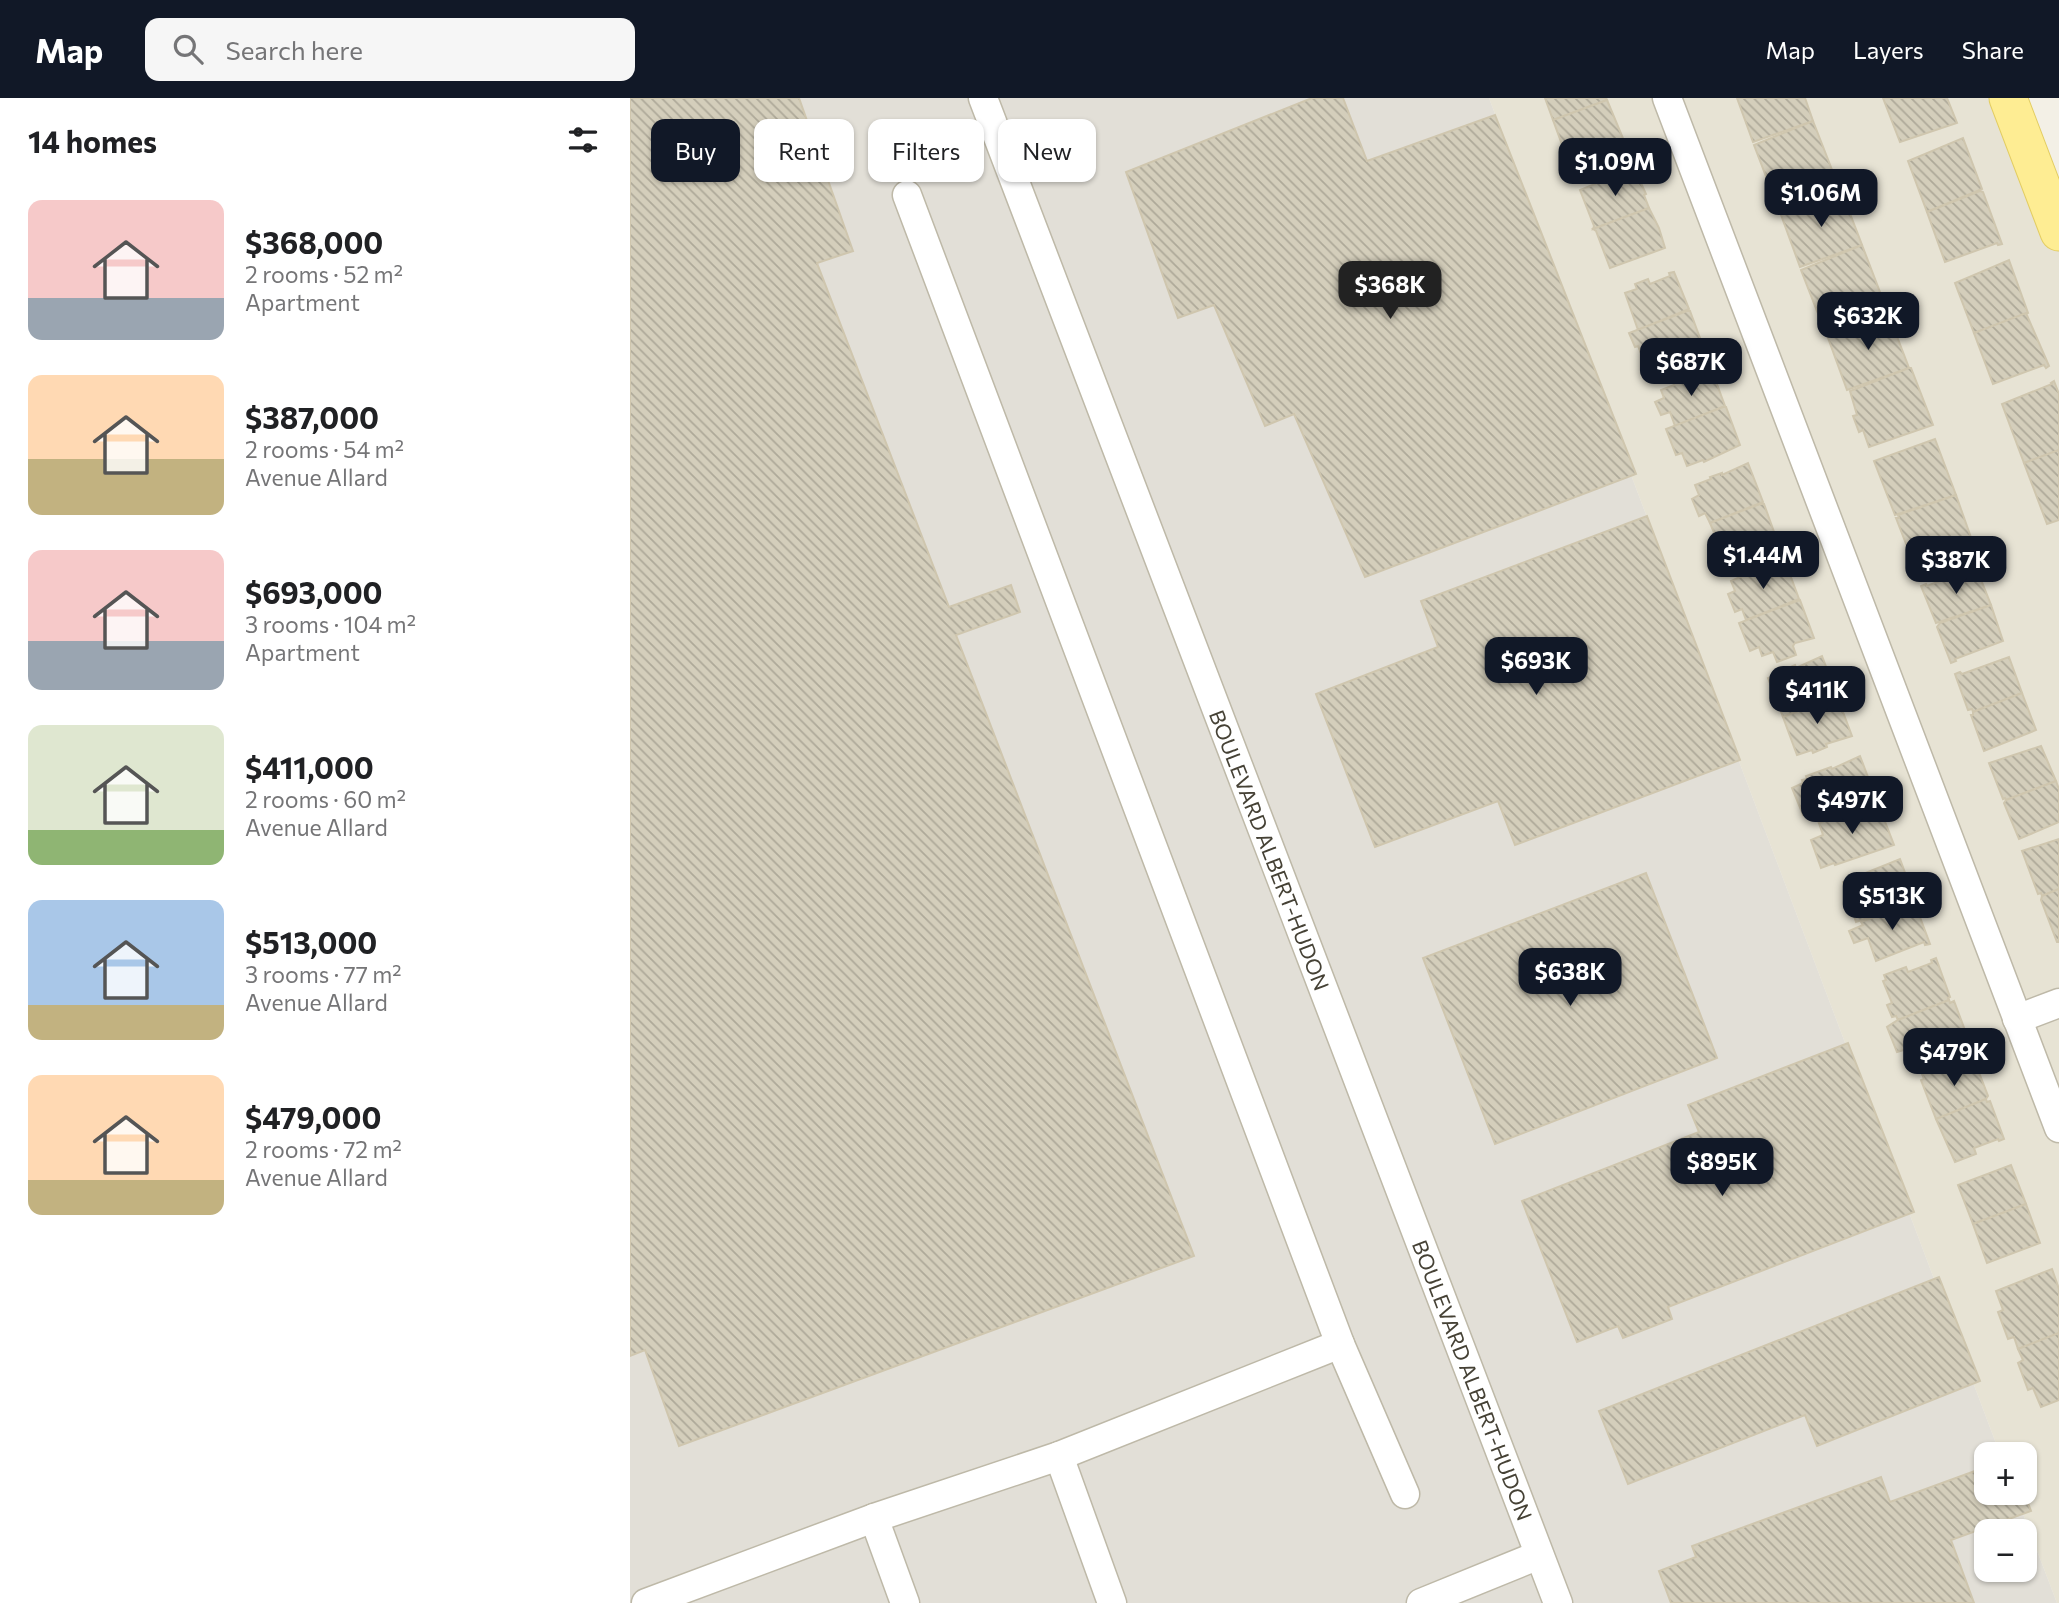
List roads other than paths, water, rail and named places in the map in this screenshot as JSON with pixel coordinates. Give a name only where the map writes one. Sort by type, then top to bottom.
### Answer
[{"type":"main road","points":[[2008,98],[2059,232]]},
{"type":"street","name":"BOULEVARD ALBERT-HUDON","points":[[983,98],[1558,1603]]},
{"type":"street","points":[[1667,98],[2059,1128]]},
{"type":"street","points":[[907,195],[1340,1343],[1405,1494]]},
{"type":"street","points":[[2017,1018],[2059,1003]]},
{"type":"street","points":[[646,1603],[874,1518],[1059,1457],[1340,1343]]},
{"type":"street","points":[[1059,1457],[1112,1603]]},
{"type":"street","points":[[874,1518],[905,1603]]},
{"type":"street","points":[[1421,1603],[1539,1555]]}]
